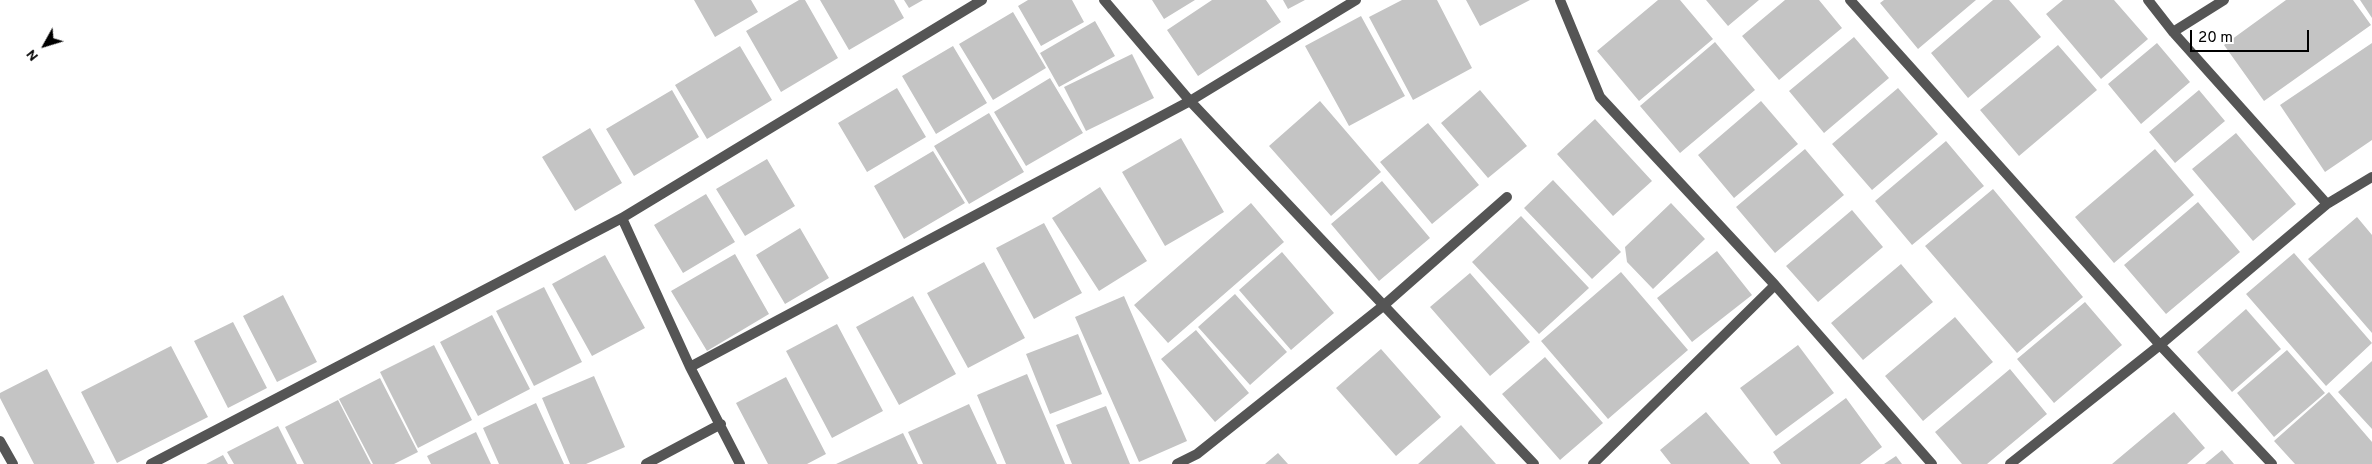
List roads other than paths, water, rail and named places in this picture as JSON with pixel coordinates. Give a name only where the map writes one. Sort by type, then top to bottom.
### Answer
[{"type":"street","points":[[151,464],[622,218],[982,0]]},
{"type":"street","points":[[1104,0],[1190,101],[1534,464]]},
{"type":"street","points":[[690,367],[1190,101],[1356,0]]},
{"type":"street","points":[[1560,0],[1600,97],[1775,285],[1932,464]]},
{"type":"street","points":[[1850,0],[2160,344],[2272,464]]},
{"type":"street","points":[[2148,0],[2173,32],[2327,204]]},
{"type":"street","points":[[2173,32],[2224,0]]},
{"type":"street","points":[[2010,464],[2160,344],[2327,204],[2372,177]]},
{"type":"street","points":[[1177,464],[1197,454],[1383,306],[1506,197]]},
{"type":"street","points":[[622,218],[690,367],[740,464]]},
{"type":"street","points":[[1593,464],[1775,285]]},
{"type":"street","points":[[646,464],[721,424]]},
{"type":"street","points":[[0,440],[13,464]]}]
